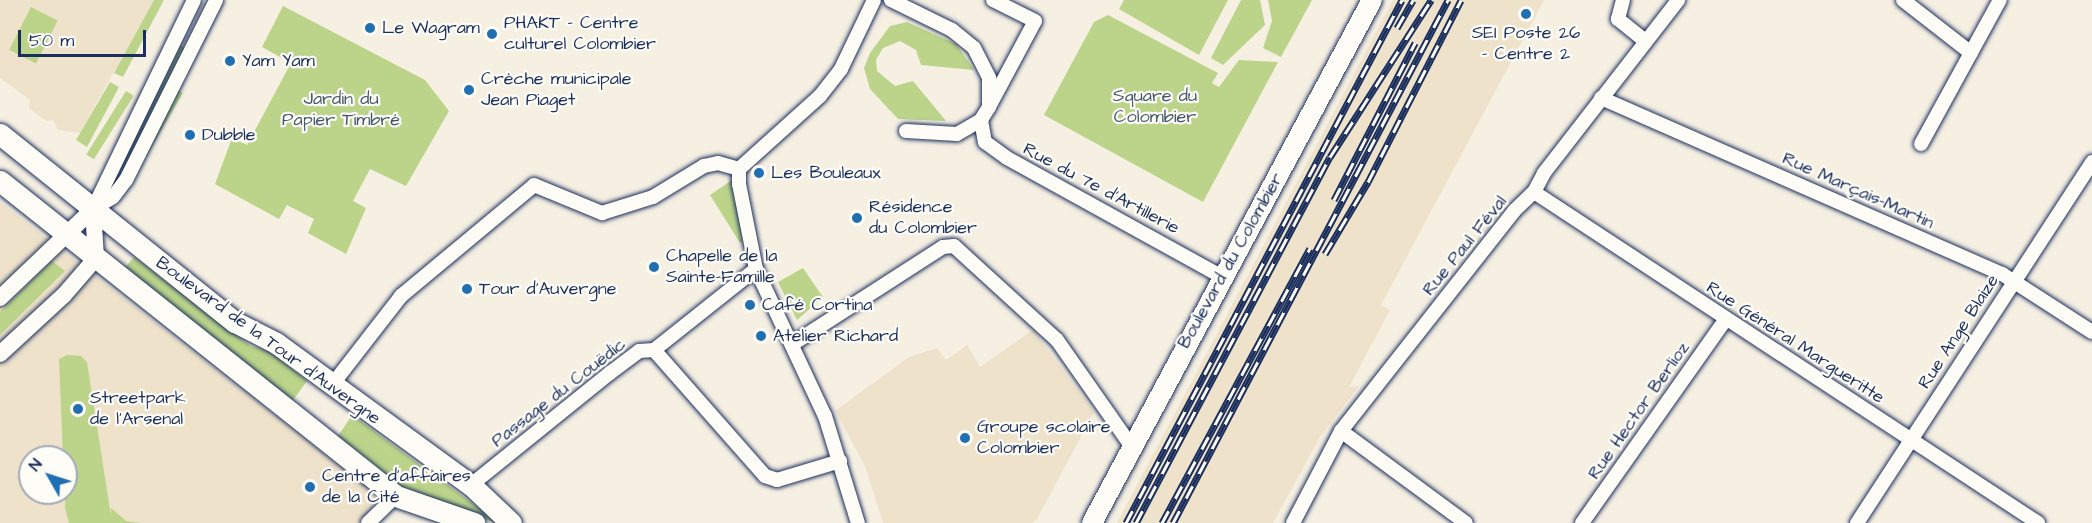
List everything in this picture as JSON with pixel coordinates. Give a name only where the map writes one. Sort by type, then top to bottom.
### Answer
[{"type":"main road","name":"Boulevard du Colombier","points":[[1092,523],[1221,276],[1236,256],[1372,0]]},
{"type":"main road","name":"Boulevard de la Tour d'Auvergne","points":[[0,134],[235,322],[276,343],[471,485],[511,523]]},
{"type":"main road","name":"Boulevard de la Tour d'Auvergne","points":[[0,181],[63,235],[96,258],[396,496],[474,523]]},
{"type":"street","points":[[0,354],[63,296],[96,258],[93,209],[194,0]]},
{"type":"street","points":[[0,298],[63,235],[93,209],[113,196],[126,180],[216,0]]},
{"type":"street","points":[[739,169],[820,96],[841,69],[874,0]]},
{"type":"street","points":[[891,0],[915,5],[974,48],[989,78],[989,107]]},
{"type":"street","points":[[906,131],[957,134],[981,120],[1035,21],[993,0]]},
{"type":"street","points":[[1623,0],[1618,19],[1645,41]]},
{"type":"street","name":"Rue Paul Féval","points":[[1293,523],[1341,431],[1514,211],[1534,192],[1600,98],[1678,0]]},
{"type":"street","points":[[1903,0],[1971,53]]},
{"type":"street","points":[[1921,144],[2000,0]]},
{"type":"street","name":"Rue Marçais-Martin","points":[[1600,98],[2014,280],[2092,332]]},
{"type":"street","name":"Rue du 7e d'Artillerie","points":[[981,120],[986,142],[1016,165],[1221,276]]},
{"type":"street","name":"Rue Ange Blaize","points":[[1857,523],[2092,162]]},
{"type":"street","points":[[332,385],[401,296],[491,218],[534,185],[602,213],[653,196],[704,166],[718,163],[739,169]]},
{"type":"street","points":[[739,169],[756,269],[794,343],[840,460],[858,523]]},
{"type":"street","name":"Rue Général Margueritte","points":[[1534,192],[1725,320],[2038,523]]},
{"type":"street","points":[[794,343],[943,247],[954,246],[1057,340],[1132,447]]},
{"type":"street","name":"Passage du Couëdic","points":[[471,485],[639,351],[654,350],[756,269]]},
{"type":"street","name":"Rue Hector Berlioz","points":[[1582,523],[1725,320]]},
{"type":"street","points":[[654,350],[765,476],[777,480],[840,460]]},
{"type":"street","points":[[1341,431],[1466,523]]},
{"type":"street","points":[[368,523],[396,496]]},
{"type":"shaded area","points":[[0,0],[154,0],[80,133],[58,130],[53,120],[46,121],[29,108],[30,100],[0,78]]},
{"type":"shaded area","points":[[1393,0],[1544,0],[1381,305],[1390,310],[1349,387],[1359,386],[1320,437],[1273,523],[1117,523]]},
{"type":"shaded area","points":[[0,202],[380,497],[360,523],[0,523]]},
{"type":"shaded area","name":"Groupe scolaire Colombier","points":[[1033,330],[1094,412],[1037,519],[1032,523],[883,523],[865,466],[835,411],[909,357],[937,348],[946,360],[967,345],[980,367]]},
{"type":"green space","points":[[154,0],[164,0],[123,77],[114,73]]},
{"type":"green space","points":[[1124,0],[1228,0],[1199,55],[1119,9]]},
{"type":"green space","points":[[1241,0],[1260,0],[1265,25],[1223,65],[1211,58]]},
{"type":"green space","points":[[1268,0],[1312,0],[1281,57],[1263,48],[1272,21]]},
{"type":"green space","name":"Jardin du Papier Timbré","points":[[283,6],[425,80],[449,111],[406,186],[370,169],[353,201],[366,208],[346,254],[308,233],[314,219],[287,205],[279,219],[215,184],[232,138],[247,145],[291,63],[262,47]]},
{"type":"green space","points":[[31,7],[58,21],[36,63],[9,50]]},
{"type":"green space","name":"Square du Colombier","points":[[1108,15],[1218,73],[1212,83],[1219,87],[1239,60],[1278,62],[1203,202],[1044,115],[1094,22]]},
{"type":"green space","points":[[907,22],[956,44],[974,70],[921,65],[916,50],[900,41],[883,48],[876,60],[877,71],[895,86],[913,81],[946,121],[898,119],[870,89],[864,68],[870,53],[890,26]]},
{"type":"green space","points":[[180,45],[186,48],[124,171],[117,168]]},
{"type":"green space","points":[[110,82],[119,87],[87,147],[76,140]]},
{"type":"green space","points":[[176,89],[183,93],[133,180],[126,176]]},
{"type":"green space","points":[[126,91],[134,96],[94,159],[86,155]]},
{"type":"green space","points":[[732,180],[744,242],[740,243],[710,195]]},
{"type":"green space","points":[[134,257],[251,346],[271,352],[307,381],[291,403],[123,270]]},
{"type":"green space","points":[[52,261],[65,271],[0,335],[0,312]]},
{"type":"green space","points":[[803,268],[823,297],[797,320],[778,282]]},
{"type":"green space","name":"Streetpark de l'Arsenal","points":[[67,355],[81,356],[87,362],[111,516],[111,508],[126,521],[141,523],[69,523],[65,505],[78,505],[78,445],[63,445],[59,359]]},
{"type":"green space","points":[[352,415],[495,520],[493,522],[409,492],[338,436]]},
{"type":"railway","points":[[1126,523],[1402,0]]},
{"type":"railway","points":[[1397,28],[1413,0]]},
{"type":"railway","points":[[1136,523],[1330,157],[1431,0]]},
{"type":"railway","points":[[1173,523],[1448,0]]},
{"type":"railway","points":[[1325,254],[1368,182],[1461,0]]},
{"type":"railway","points":[[1334,200],[1415,43]]},
{"type":"railway","points":[[1162,523],[1310,248]]},
{"type":"place","name":"SEI Poste 26 - Centre 2","points":[[1526,14]]},
{"type":"place","name":"Le Wagram","points":[[370,28]]},
{"type":"place","name":"PHAKT – Centre culturel Colombier","points":[[492,34]]},
{"type":"place","name":"Yam Yam","points":[[230,61]]},
{"type":"place","name":"Crèche municipale Jean Piaget","points":[[469,90]]},
{"type":"place","name":"Dubble","points":[[190,135]]},
{"type":"place","name":"Les Bouleaux","points":[[759,173]]},
{"type":"place","name":"Résidence du Colombier","points":[[857,218]]},
{"type":"place","name":"Chapelle de la Sainte-Famille","points":[[654,267]]},
{"type":"place","name":"Tour d'Auvergne","points":[[467,289]]},
{"type":"place","name":"Café Cortina","points":[[750,305]]},
{"type":"place","name":"Atelier Richard","points":[[761,336]]},
{"type":"place","name":"Streetpark de l'Arsenal","points":[[78,409]]},
{"type":"place","name":"Groupe scolaire Colombier","points":[[965,438]]},
{"type":"place","name":"Centre d'affaires de la Cité","points":[[310,487]]}]
